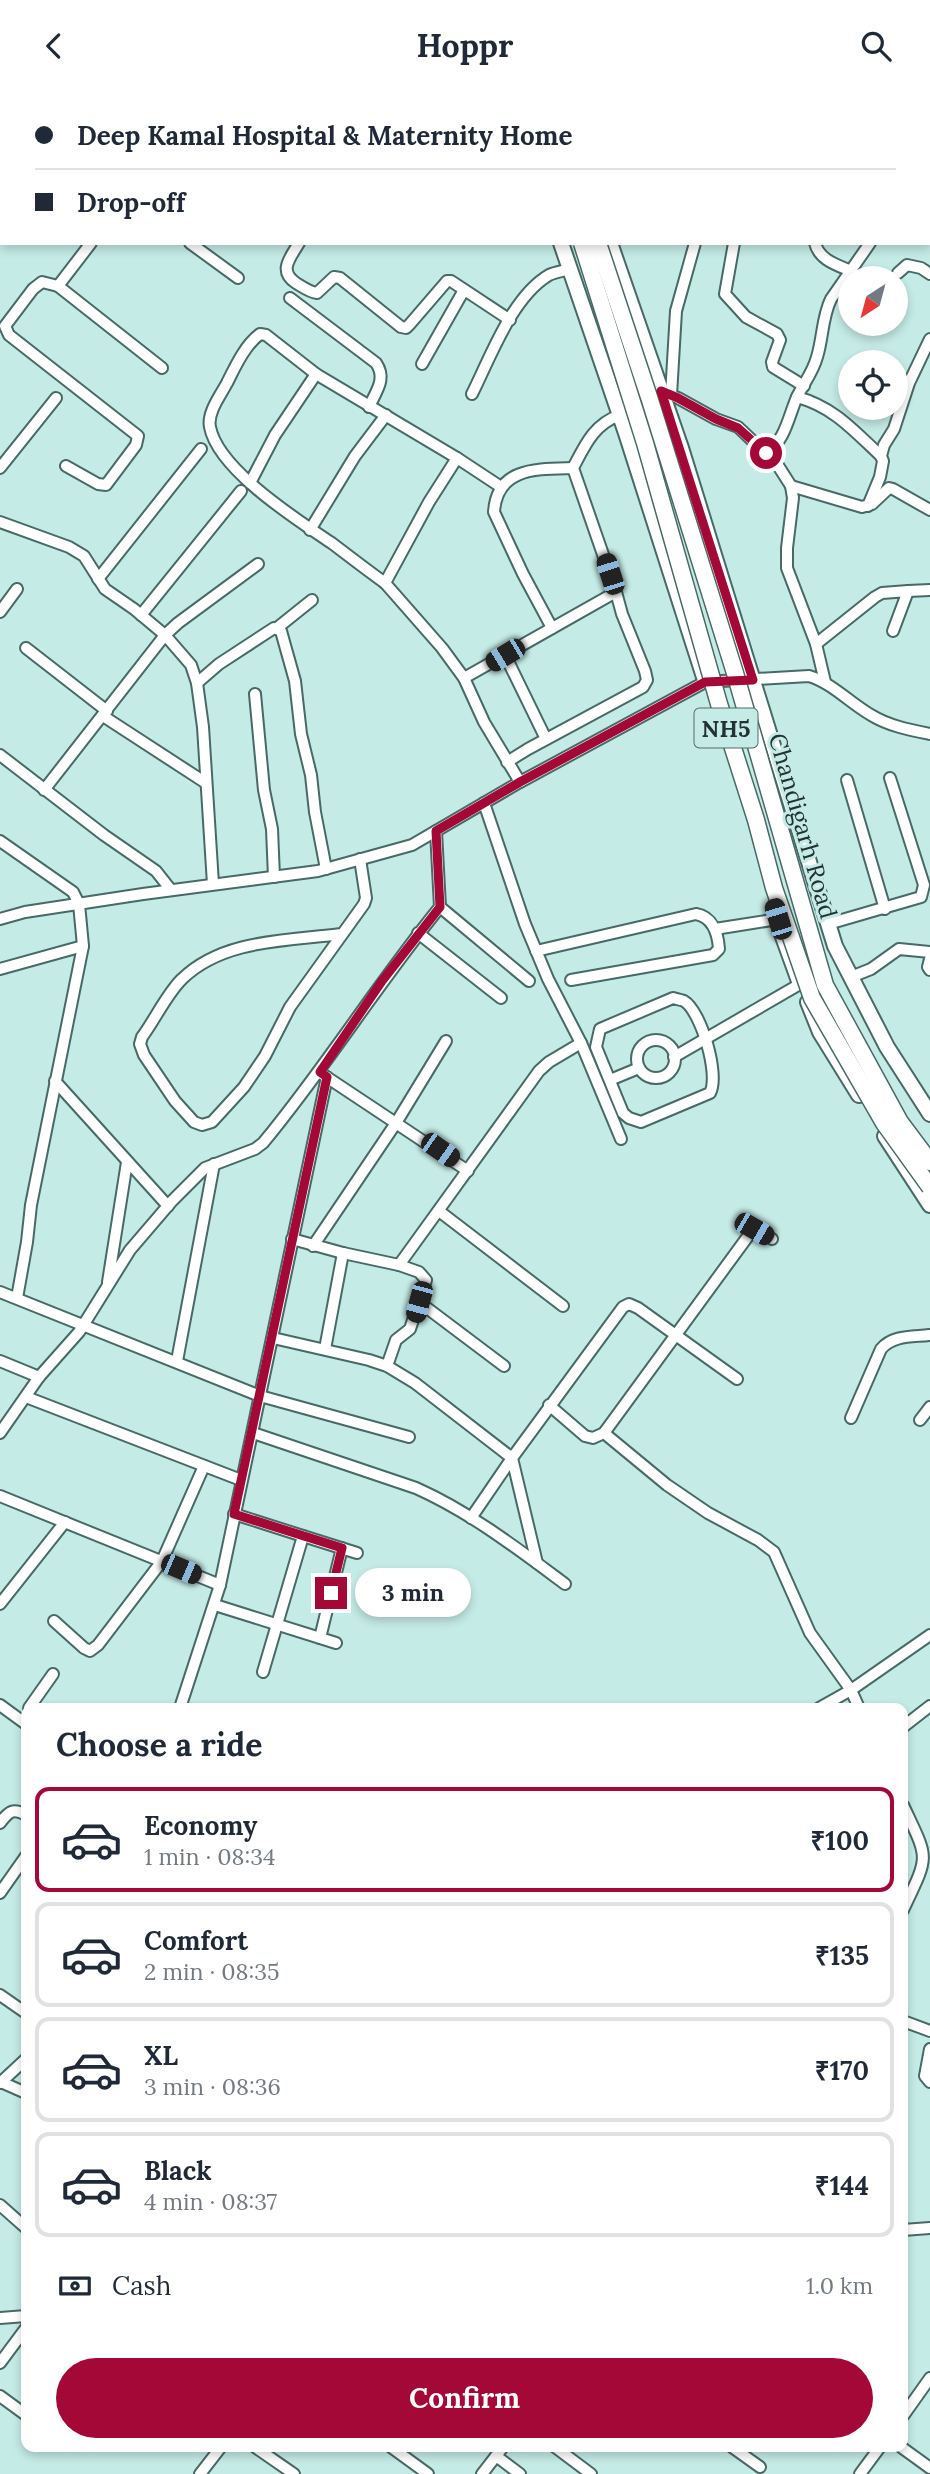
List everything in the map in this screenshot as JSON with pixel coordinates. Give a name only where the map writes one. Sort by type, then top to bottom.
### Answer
[{"type":"highway","name":"NH5","points":[[583,245],[645,443],[774,888],[812,998],[884,1123],[930,1187]]},
{"type":"highway","name":"Chandigarh Road","points":[[599,245],[735,673],[825,985],[900,1122],[930,1162]]},
{"type":"main road","points":[[562,245],[620,415],[800,984],[820,1032],[930,1205]]},
{"type":"main road","points":[[611,245],[666,393],[835,946],[887,1047],[930,1114]]},
{"type":"street","points":[[58,286],[89,245]]},
{"type":"street","points":[[193,245],[238,278]]},
{"type":"street","points":[[298,245],[286,264],[285,271],[289,278],[312,293],[317,293],[334,277],[340,278],[401,327],[406,328],[410,324],[443,282],[451,281],[510,320]]},
{"type":"street","points":[[694,245],[676,311],[666,393],[702,413],[738,428],[777,464],[791,486],[793,498],[786,548],[788,568],[816,644],[825,683]]},
{"type":"street","points":[[734,245],[725,294],[746,317],[777,334],[780,340],[772,362],[773,367],[804,386]]},
{"type":"street","points":[[815,245],[826,260],[840,266]]},
{"type":"street","points":[[854,266],[869,245]]},
{"type":"street","points":[[906,266],[921,268],[930,274]]},
{"type":"street","points":[[472,394],[526,293],[550,274],[570,269]]},
{"type":"street","points":[[66,466],[98,484],[106,485],[138,439],[135,432],[6,331],[8,322],[37,284],[48,282],[58,286],[162,367]]},
{"type":"street","points":[[766,453],[772,450],[786,429],[797,397],[816,361],[827,308],[838,287]]},
{"type":"street","points":[[422,364],[464,290]]},
{"type":"street","points":[[290,298],[376,363],[382,379],[369,407]]},
{"type":"street","points":[[501,487],[316,374],[266,335],[260,334],[253,339],[210,416],[212,435],[233,467],[310,530],[385,583],[442,648],[464,678],[484,722],[520,782]]},
{"type":"street","points":[[881,456],[894,429],[909,383],[930,339]]},
{"type":"street","points":[[250,483],[275,435],[316,374]]},
{"type":"street","points":[[797,397],[830,410],[881,456],[883,461],[880,477],[868,506]]},
{"type":"street","points":[[0,468],[56,398]]},
{"type":"street","points":[[310,530],[355,456],[386,415]]},
{"type":"street","points":[[508,762],[643,687],[647,680],[573,468],[591,434],[607,419],[620,415]]},
{"type":"street","points":[[98,579],[201,449]]},
{"type":"street","points":[[385,583],[429,502],[457,458]]},
{"type":"street","points":[[552,628],[494,512],[494,502],[509,478],[538,469],[573,468]]},
{"type":"street","points":[[791,486],[858,506],[868,506],[889,488],[930,510]]},
{"type":"street","points":[[141,615],[241,491]]},
{"type":"street","points":[[0,522],[69,547],[84,556],[93,566],[98,579],[114,597],[165,635],[191,665],[197,683],[203,727],[213,884]]},
{"type":"street","points":[[44,789],[165,635],[258,564]]},
{"type":"street","points":[[0,612],[17,589]]},
{"type":"street","points":[[816,644],[882,593],[930,590]]},
{"type":"street","points":[[893,631],[908,591]]},
{"type":"street","points":[[464,678],[615,592]]},
{"type":"street","points":[[197,683],[219,664],[278,628],[312,600]]},
{"type":"street","points":[[278,628],[288,651],[295,681],[301,734],[311,775],[326,869]]},
{"type":"street","points":[[26,648],[105,713],[206,783]]},
{"type":"street","points":[[505,655],[546,739]]},
{"type":"street","points":[[1,917],[326,869],[412,845],[520,782],[705,682],[803,676],[825,683],[873,717],[888,724],[930,734]]},
{"type":"street","points":[[255,694],[264,790],[272,829],[274,877]]},
{"type":"street","points":[[0,755],[156,871],[171,890]]},
{"type":"street","points":[[828,924],[921,897],[923,885],[890,778]]},
{"type":"street","points":[[847,780],[885,909]]},
{"type":"street","points":[[484,803],[513,892],[537,951],[581,1043],[621,1139]]},
{"type":"street","points":[[0,1433],[39,1377],[84,1325],[130,1250],[168,1206],[205,1168],[255,1149],[263,1143],[323,1075],[382,981],[440,907],[436,831]]},
{"type":"street","points":[[0,841],[73,892],[79,904],[83,946],[31,1205],[17,1298]]},
{"type":"street","points":[[341,935],[245,946],[204,961],[180,980],[140,1044],[144,1055],[175,1101],[194,1122],[202,1125],[212,1122],[244,1087],[265,1056],[290,1007],[341,935],[366,898],[360,859]]},
{"type":"street","points":[[440,907],[529,981]]},
{"type":"street","points":[[537,951],[696,914],[706,918],[715,929],[719,949],[713,954],[571,980]]},
{"type":"street","points":[[715,929],[778,919]]},
{"type":"street","points":[[418,933],[501,998]]},
{"type":"street","points":[[0,969],[83,946]]},
{"type":"street","points":[[851,977],[871,969],[899,949],[930,952]]},
{"type":"street","points":[[930,959],[930,970]]},
{"type":"street","points":[[674,1057],[800,984]]},
{"type":"street","points":[[673,998],[685,1002],[690,1008],[706,1040],[715,1073],[710,1093],[641,1122],[623,1113],[596,1047],[600,1028],[673,998]]},
{"type":"street","points":[[313,1246],[396,1123],[446,1041]]},
{"type":"street","points":[[652,1041],[664,1042],[670,1047],[674,1057],[671,1071],[661,1078],[649,1077],[639,1068],[638,1052],[652,1041]]},
{"type":"street","points":[[399,1265],[539,1071],[581,1043]]},
{"type":"street","points":[[610,1080],[639,1068]]},
{"type":"street","points":[[323,1075],[468,1171]]},
{"type":"street","points":[[182,1703],[220,1585],[273,1338],[323,1075]]},
{"type":"street","points":[[55,1081],[168,1206]]},
{"type":"street","points":[[107,1288],[127,1162]]},
{"type":"street","points":[[177,1361],[214,1164]]},
{"type":"street","points":[[439,1211],[564,1306]]},
{"type":"street","points":[[549,1405],[585,1436],[593,1439],[604,1433],[754,1229],[772,1239]]},
{"type":"street","points":[[292,1240],[399,1265],[424,1276],[426,1280],[410,1329],[396,1340],[387,1366]]},
{"type":"street","points":[[325,1349],[343,1253]]},
{"type":"street","points":[[0,1291],[260,1396],[409,1437]]},
{"type":"street","points":[[419,1302],[504,1366]]},
{"type":"street","points":[[471,1518],[549,1405],[626,1305],[638,1308],[737,1379]]},
{"type":"street","points":[[851,1418],[886,1343],[894,1339],[929,1336]]},
{"type":"street","points":[[273,1338],[387,1366],[415,1383],[512,1458],[537,1563]]},
{"type":"street","points":[[0,1361],[39,1377]]},
{"type":"street","points":[[26,1397],[241,1480]]},
{"type":"street","points":[[920,1420],[930,1407]]},
{"type":"street","points":[[253,1433],[416,1487],[453,1505],[565,1584]]},
{"type":"street","points":[[604,1433],[677,1492],[774,1552],[810,1633],[851,1690],[857,1703]]},
{"type":"street","points":[[54,1621],[84,1648],[90,1651],[95,1649],[162,1561],[204,1466]]},
{"type":"street","points":[[0,1496],[220,1585]]},
{"type":"street","points":[[234,1514],[356,1553]]},
{"type":"street","points":[[0,1604],[65,1522]]},
{"type":"street","points":[[264,1672],[303,1536]]},
{"type":"street","points":[[320,1638],[342,1548]]},
{"type":"street","points":[[215,1605],[336,1643]]},
{"type":"street","points":[[837,1703],[851,1690],[930,1635]]},
{"type":"street","points":[[34,1703],[53,1674]]},
{"type":"street","points":[[0,1705],[21,1714]]},
{"type":"street","points":[[908,1723],[930,1706]]},
{"type":"street","points":[[0,1823],[10,1811],[21,1812]]},
{"type":"street","points":[[908,1812],[926,1839],[927,1857],[925,1868],[908,1900]]},
{"type":"street","points":[[0,1893],[21,1866]]},
{"type":"street","points":[[0,1995],[21,2010]]},
{"type":"street","points":[[908,2023],[930,2031]]},
{"type":"street","points":[[930,2049],[925,2076],[930,2082]]},
{"type":"street","points":[[21,2064],[1,2082],[21,2091]]},
{"type":"street","points":[[0,2206],[21,2224]]},
{"type":"street","points":[[908,2230],[930,2228]]},
{"type":"street","points":[[0,2318],[21,2316]]},
{"type":"street","points":[[0,2364],[21,2335]]},
{"type":"street","points":[[908,2409],[930,2378]]},
{"type":"street","points":[[0,2396],[21,2411]]},
{"type":"street","points":[[200,2474],[216,2452]]},
{"type":"street","points":[[262,2452],[294,2474]]},
{"type":"street","points":[[398,2452],[428,2474]]},
{"type":"street","points":[[482,2474],[499,2452]]},
{"type":"street","points":[[562,2452],[591,2474]]},
{"type":"street","points":[[739,2452],[760,2467]]},
{"type":"street","points":[[860,2474],[876,2452]]},
{"type":"street","points":[[908,2452],[930,2468]]},
{"type":"street","points":[[496,2456],[520,2474]]},
{"type":"route","points":[[331,1593],[342,1548],[234,1514],[327,1077],[320,1072],[382,981],[440,907],[436,831],[520,782],[705,682],[753,680],[661,391],[738,428],[766,453]]}]
